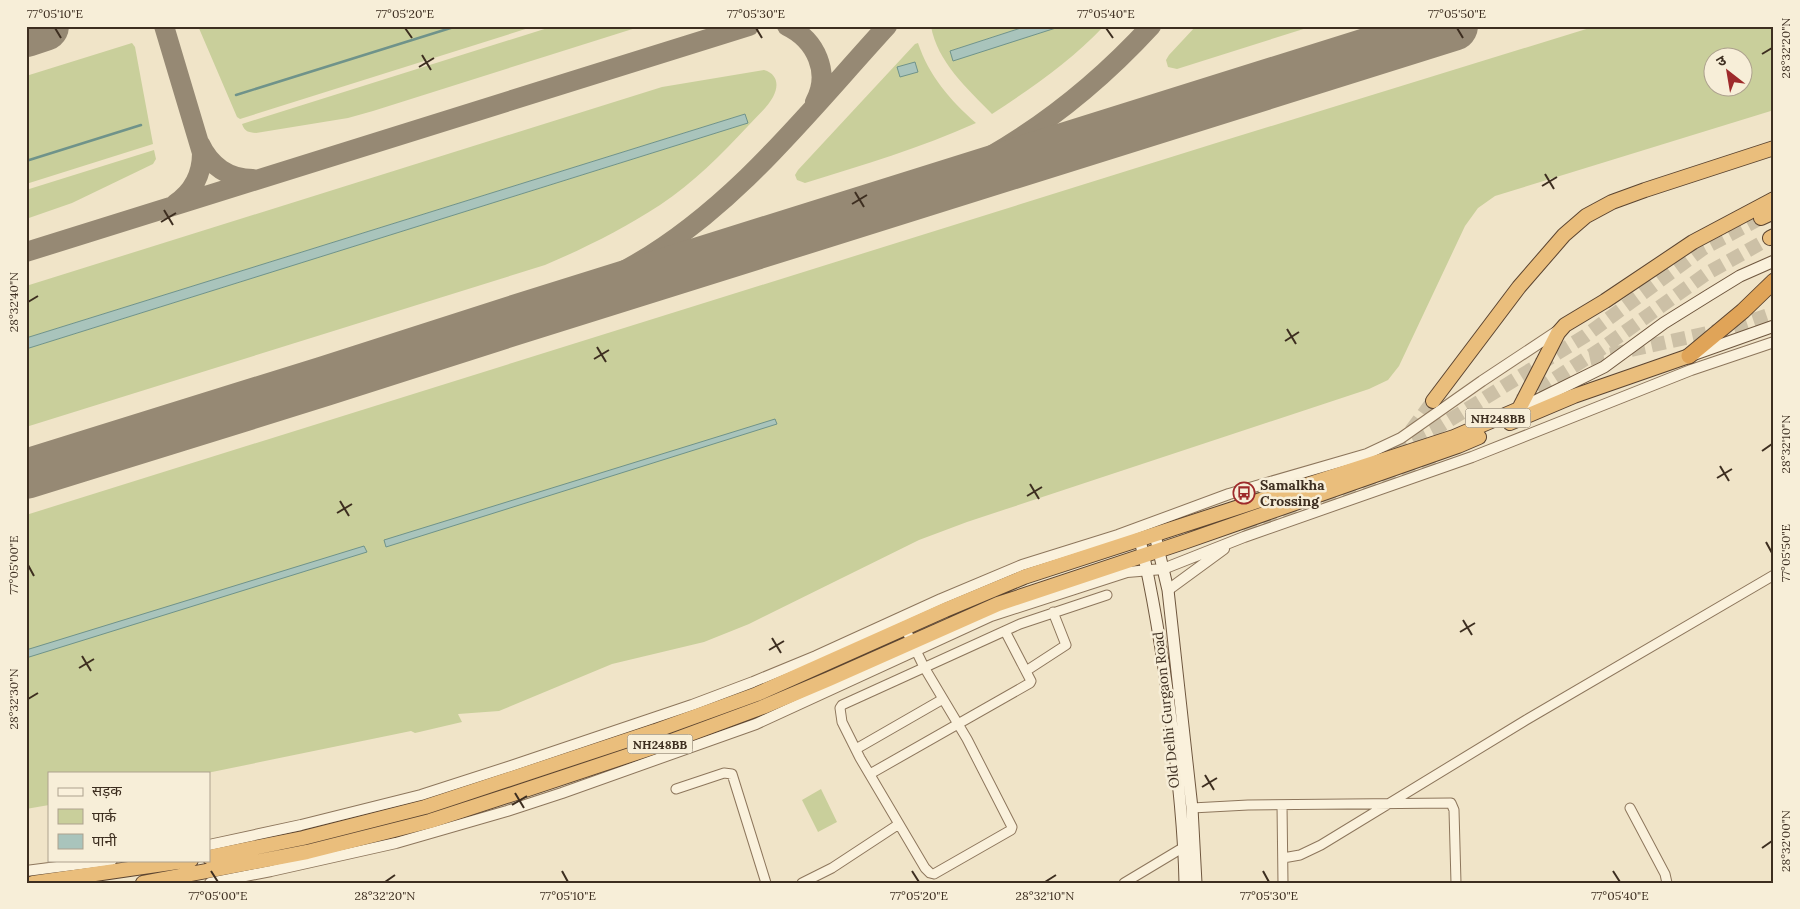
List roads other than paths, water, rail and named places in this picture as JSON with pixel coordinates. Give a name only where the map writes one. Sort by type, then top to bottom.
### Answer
[{"type":"highway","points":[[1433,401],[1519,287],[1564,234],[1586,216],[1612,202],[1645,190],[1774,148]]},
{"type":"highway","name":"NH248BB","points":[[210,857],[303,838],[424,807],[524,776],[757,694],[1024,577],[1454,437],[1519,409],[1558,333],[1562,329],[1693,242],[1774,199]]},
{"type":"highway","points":[[1761,218],[1774,212]]},
{"type":"highway","points":[[1689,356],[1744,312],[1774,281]]},
{"type":"highway","name":"NH248BB","points":[[143,883],[307,852],[430,821],[663,744],[763,707],[913,646],[998,604],[1458,446],[1538,410],[1689,356]]},
{"type":"highway","points":[[33,883],[177,862]]},
{"type":"main road","points":[[1519,409],[1604,367],[1664,323],[1708,295],[1740,276],[1774,261]]},
{"type":"main road","points":[[1689,356],[1774,326]]},
{"type":"main road","name":"Old Delhi Gurgaon Road","points":[[1155,535],[1168,590],[1192,808],[1185,883]]},
{"type":"main road","name":"Old Delhi Gurgaon Road","points":[[1140,540],[1148,570],[1164,665],[1188,850],[1196,883]]},
{"type":"street","points":[[210,845],[301,825],[421,795],[530,760],[692,705],[752,682],[816,656],[932,603],[1022,566],[1118,535],[1229,494],[1367,454],[1401,438],[1482,380],[1562,329]]},
{"type":"street","points":[[210,883],[396,843],[507,811],[756,724],[913,646],[990,616],[1127,572],[1163,568],[1244,537],[1472,457],[1691,370],[1774,342]]},
{"type":"street","points":[[1168,590],[1230,544],[1244,537]]},
{"type":"street","points":[[1282,858],[1300,856],[1321,845],[1526,720],[1774,574]]},
{"type":"street","points":[[904,628],[924,667],[958,723],[1012,829],[934,874],[925,868],[856,749],[840,719],[842,705],[924,667],[1005,631],[1053,612],[1107,595]]},
{"type":"street","points":[[1026,671],[1066,645],[1053,612]]},
{"type":"street","points":[[870,774],[1030,684],[1031,682],[1026,671],[1005,631]]},
{"type":"street","points":[[856,749],[943,699]]},
{"type":"street","points":[[676,789],[724,773],[732,774],[766,883]]},
{"type":"street","points":[[1192,808],[1448,802],[1452,804],[1456,883]]},
{"type":"street","points":[[1282,805],[1283,883]]},
{"type":"street","points":[[1630,808],[1667,883]]},
{"type":"street","points":[[802,883],[840,863],[899,824]]},
{"type":"street","points":[[1124,883],[1137,879],[1188,850]]},
{"type":"street","points":[[26,871],[96,862]]},
{"type":"water","points":[[1027,26],[1062,26],[953,61],[950,51]]},
{"type":"water","points":[[915,62],[918,72],[900,77],[897,67]]},
{"type":"water","points":[[745,114],[748,123],[26,349],[26,338]]},
{"type":"water","points":[[775,419],[777,424],[386,547],[384,540]]},
{"type":"water","points":[[364,546],[367,552],[26,658],[26,650]]},
{"type":"waterway","points":[[236,95],[457,26]]},
{"type":"waterway","points":[[26,161],[141,125]]},
{"type":"tunnel","points":[[1254,495],[1398,447],[1440,426],[1585,336],[1704,248],[1761,218]]},
{"type":"tunnel","points":[[1520,401],[1601,349],[1706,274],[1770,238]]},
{"type":"tunnel","points":[[1590,359],[1730,328],[1774,313]]},
{"type":"tunnel","points":[[1411,431],[1433,401]]},
{"type":"tunnel","points":[[1243,528],[1409,473],[1433,458]]},
{"type":"tunnel","points":[[322,826],[436,795]]},
{"type":"tunnel","points":[[219,847],[286,835]]},
{"type":"place","name":"Samalkha Crossing","points":[[1244,493]]}]
